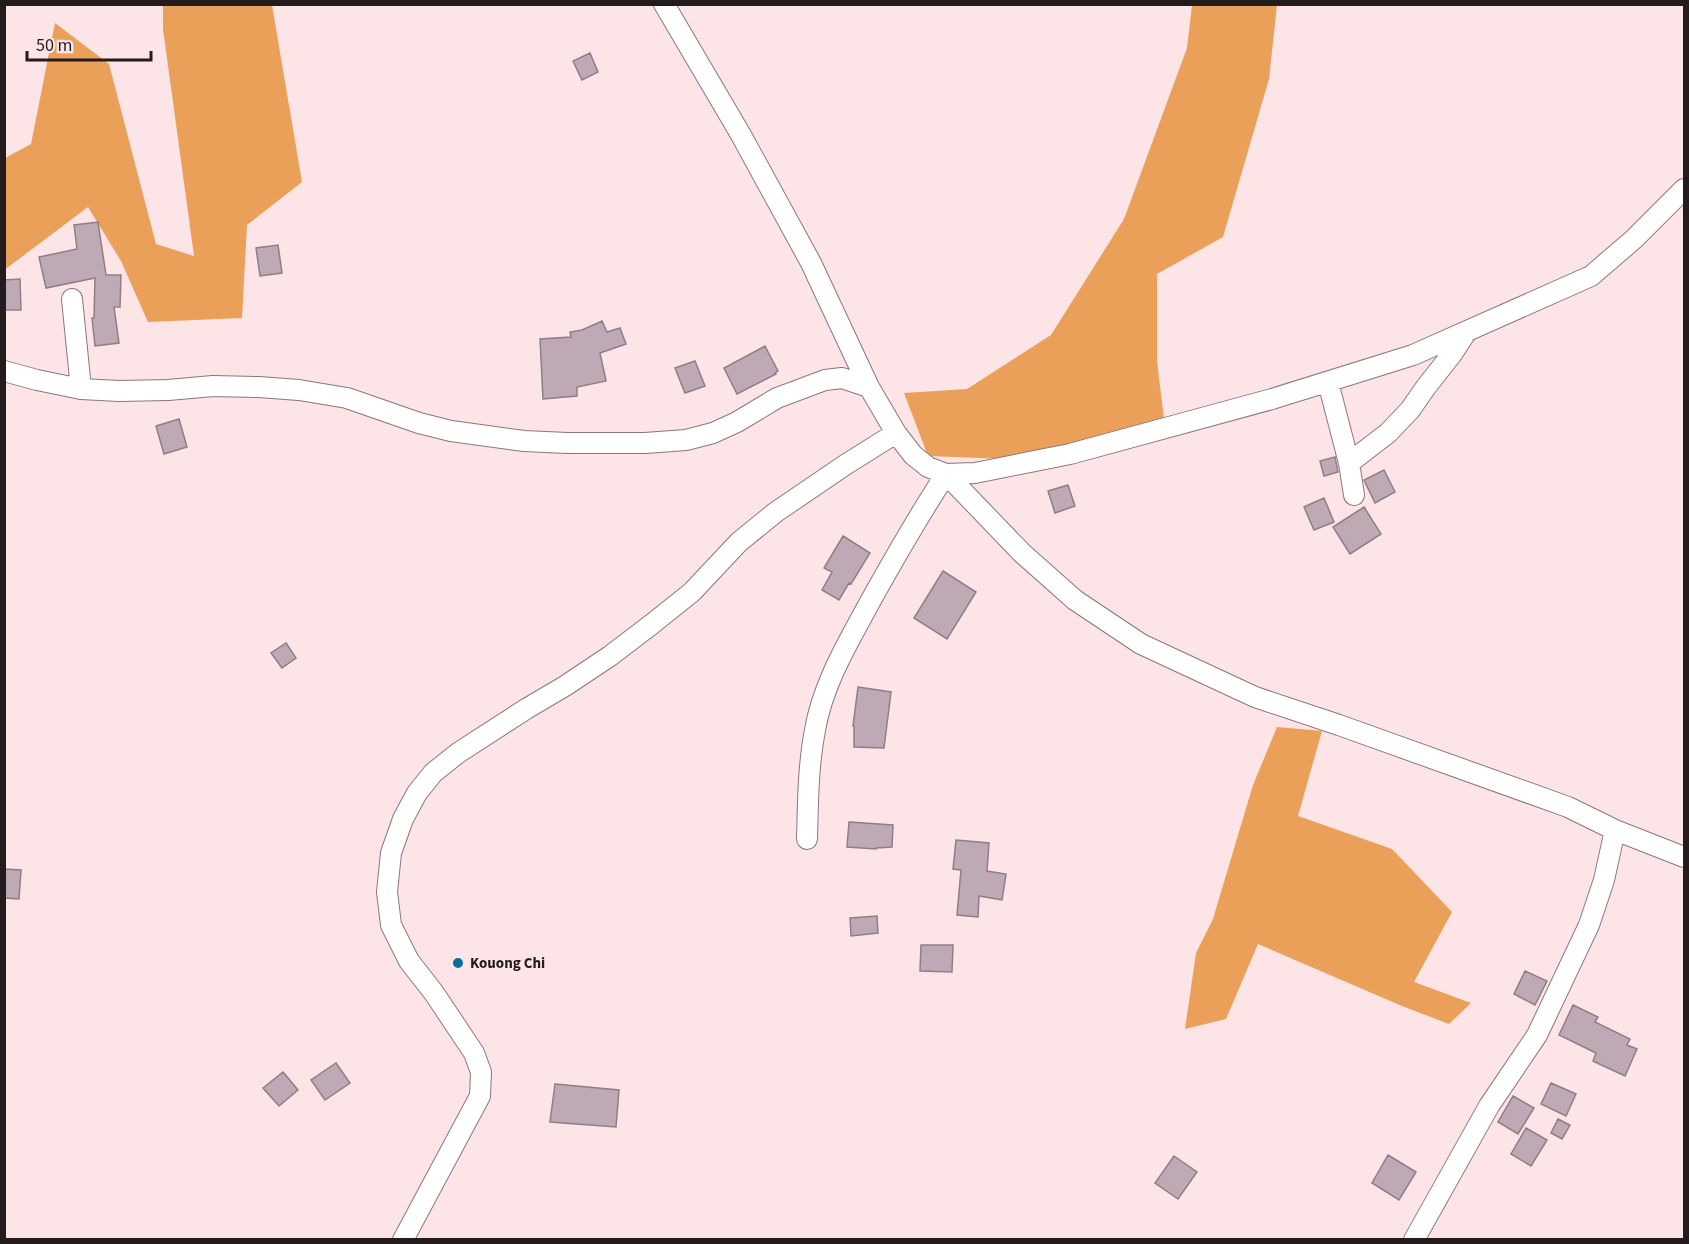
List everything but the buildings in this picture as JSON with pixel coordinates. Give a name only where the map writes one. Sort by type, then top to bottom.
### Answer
[{"type":"street","points":[[664,4],[741,135],[811,263],[869,387],[896,433],[920,461],[946,474],[975,473],[1070,454],[1272,399],[1413,355],[1591,276],[1635,239],[1684,189]]},
{"type":"street","points":[[72,299],[81,389]]},
{"type":"street","points":[[1349,462],[1388,433],[1410,410],[1467,331]]},
{"type":"street","points":[[4,371],[81,389],[168,390],[213,386],[299,390],[347,398],[419,423],[451,431],[524,441],[609,444],[686,440],[713,433],[737,422],[777,398],[825,380],[842,378],[869,387]]},
{"type":"street","points":[[1328,382],[1349,462],[1354,495]]},
{"type":"street","points":[[403,1239],[480,1096],[481,1084],[481,1072],[474,1053],[434,993],[409,961],[391,925],[387,892],[391,853],[403,819],[417,793],[433,773],[458,753],[602,662],[652,624],[692,592],[739,542],[776,512],[896,433]]},
{"type":"street","points":[[946,474],[1022,553],[1075,600],[1141,644],[1255,697],[1568,807],[1616,830],[1684,856]]},
{"type":"street","points":[[807,839],[810,771],[815,728],[829,681],[879,587],[926,504],[946,474]]},
{"type":"street","points":[[1414,1239],[1489,1106],[1537,1035],[1589,925],[1604,880],[1616,830]]},
{"type":"shaded area","points":[[163,5],[272,5],[302,182],[247,225],[242,318],[148,322],[121,261],[88,207],[5,269],[5,158],[31,144],[55,23],[109,64],[156,244],[194,256],[163,29]]},
{"type":"shaded area","points":[[1192,5],[1277,5],[1269,79],[1223,237],[1157,274],[1157,361],[1165,427],[1031,460],[928,456],[904,393],[967,389],[1051,335],[1124,219],[1187,48]]},
{"type":"shaded area","points":[[1277,727],[1322,731],[1298,816],[1392,849],[1452,912],[1414,982],[1471,1003],[1449,1024],[1258,944],[1226,1019],[1185,1029],[1196,953],[1213,919],[1253,785]]},
{"type":"place","name":"Kouong Chi","points":[[458,963]]}]
